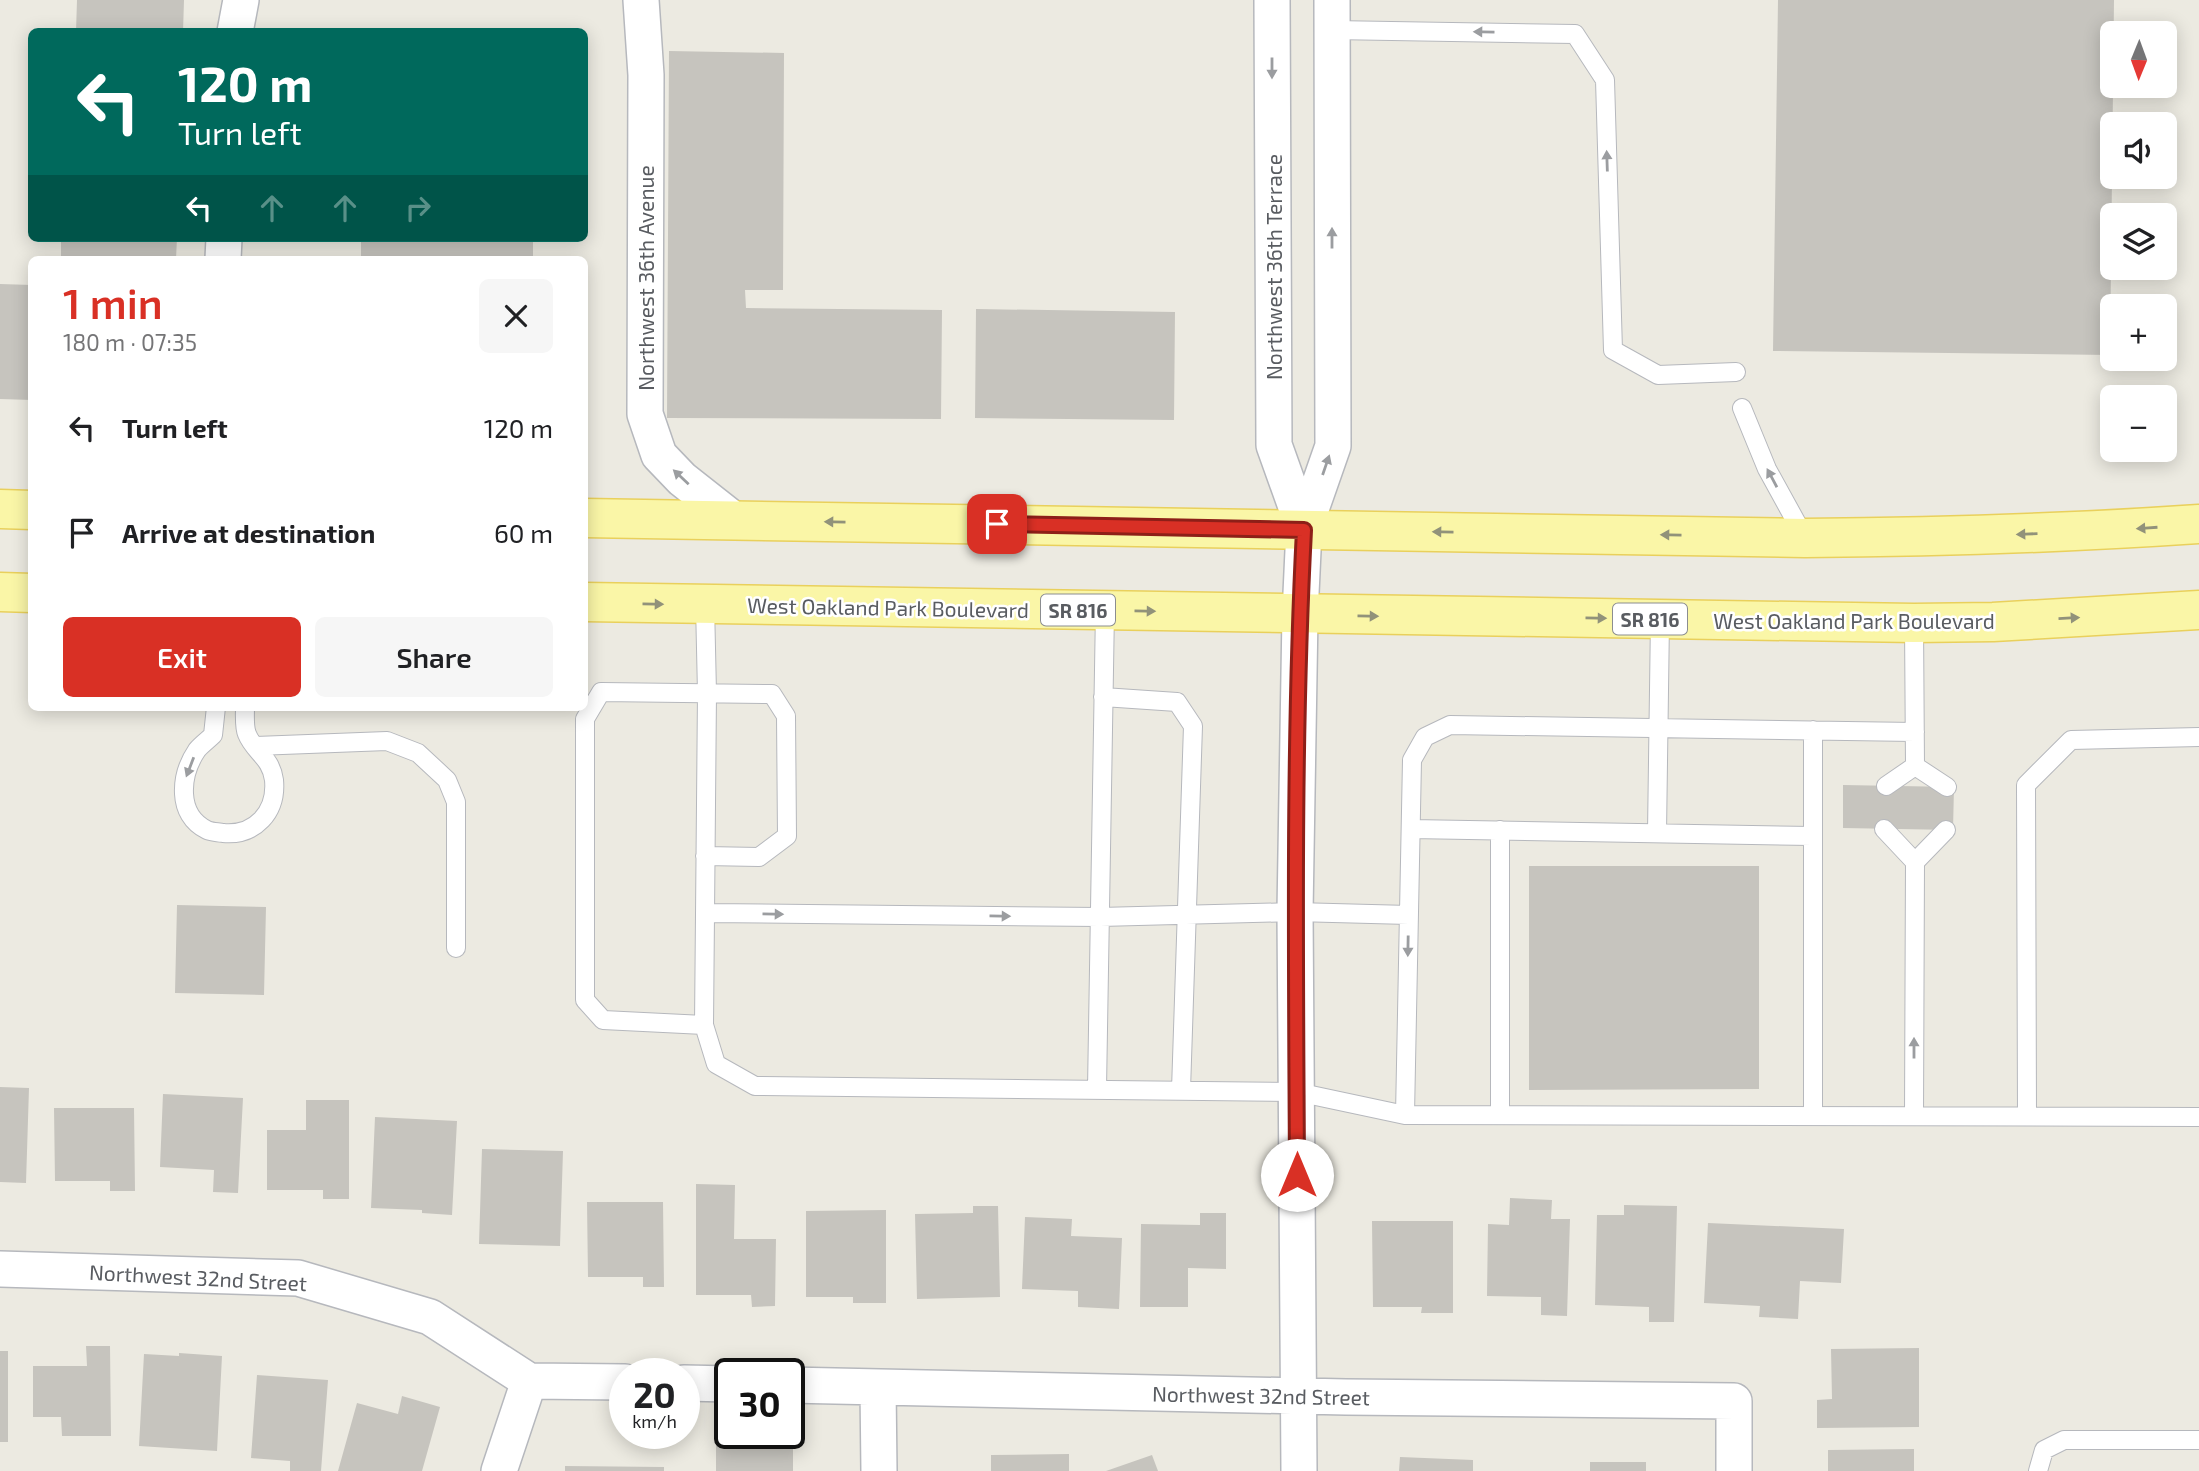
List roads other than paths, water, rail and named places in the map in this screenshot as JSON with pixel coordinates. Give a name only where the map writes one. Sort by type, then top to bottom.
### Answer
[{"type":"main road","points":[[0,509],[28,510]]},
{"type":"main road","points":[[588,518],[1805,538],[1938,537],[2199,524]]},
{"type":"main road","points":[[0,592],[28,593]]},
{"type":"main road","name":"West Oakland Park Boulevard","points":[[588,603],[1914,623],[2001,622],[2199,610]]},
{"type":"street","points":[[236,28],[241,0]]},
{"type":"street","name":"Northwest 36th Avenue","points":[[641,0],[646,75],[645,414],[659,455],[682,479],[734,520]]},
{"type":"street","name":"Northwest 36th Terrace","points":[[1272,0],[1274,445],[1304,530]]},
{"type":"street","name":"Northwest 36th Terrace","points":[[1299,1471],[1295,912],[1300,615],[1304,530],[1333,446],[1332,15]]},
{"type":"street","name":"Northwest 32nd Street","points":[[0,1269],[298,1278],[430,1317],[529,1381]]},
{"type":"street","points":[[499,1471],[529,1381],[609,1382]]},
{"type":"street","name":"Northwest 32nd Street","points":[[805,1385],[1298,1396],[1734,1401],[1734,1471]]},
{"type":"street","points":[[878,1387],[879,1471]]},
{"type":"lane","points":[[1332,15],[1575,34],[1605,80],[1613,350],[1658,375],[1736,372]]},
{"type":"lane","points":[[1742,408],[1767,469],[1805,538]]},
{"type":"lane","points":[[705,604],[707,693],[704,1025],[716,1064],[755,1086],[1297,1092],[1405,1115],[2199,1117]]},
{"type":"lane","points":[[1097,1089],[1105,610]]},
{"type":"lane","points":[[1657,833],[1660,619]]},
{"type":"lane","points":[[1906,786],[1915,766],[1914,623]]},
{"type":"lane","points":[[704,1025],[603,1020],[585,1000],[585,719],[601,692],[772,694],[786,716],[787,836],[759,857],[705,856]]},
{"type":"lane","points":[[1103,697],[1177,702],[1193,726],[1181,1090]]},
{"type":"lane","points":[[216,711],[213,736],[198,749],[188,768],[183,791],[187,809],[194,820],[208,831],[235,834],[258,825],[271,805],[274,780],[268,760],[247,734],[245,711]]},
{"type":"lane","points":[[1405,1115],[1412,760],[1425,737],[1450,725],[1915,732]]},
{"type":"lane","points":[[1813,730],[1813,1116]]},
{"type":"lane","points":[[2028,1116],[2026,785],[2071,740],[2199,737]]},
{"type":"lane","points":[[256,746],[387,741],[418,753],[447,780],[456,802],[456,948]]},
{"type":"lane","points":[[1886,786],[1915,766]]},
{"type":"lane","points":[[1915,766],[1926,787]]},
{"type":"lane","points":[[1915,766],[1947,787]]},
{"type":"lane","points":[[1411,829],[1812,836]]},
{"type":"lane","points":[[1884,829],[1915,862]]},
{"type":"lane","points":[[1904,829],[1915,862]]},
{"type":"lane","points":[[1914,1116],[1915,862],[1926,829]]},
{"type":"lane","points":[[1915,862],[1946,830]]},
{"type":"lane","points":[[1500,831],[1500,1115]]},
{"type":"lane","points":[[705,913],[1100,917],[1295,912],[1409,915]]},
{"type":"lane","points":[[2038,1471],[2044,1450],[2064,1440],[2199,1440]]}]
